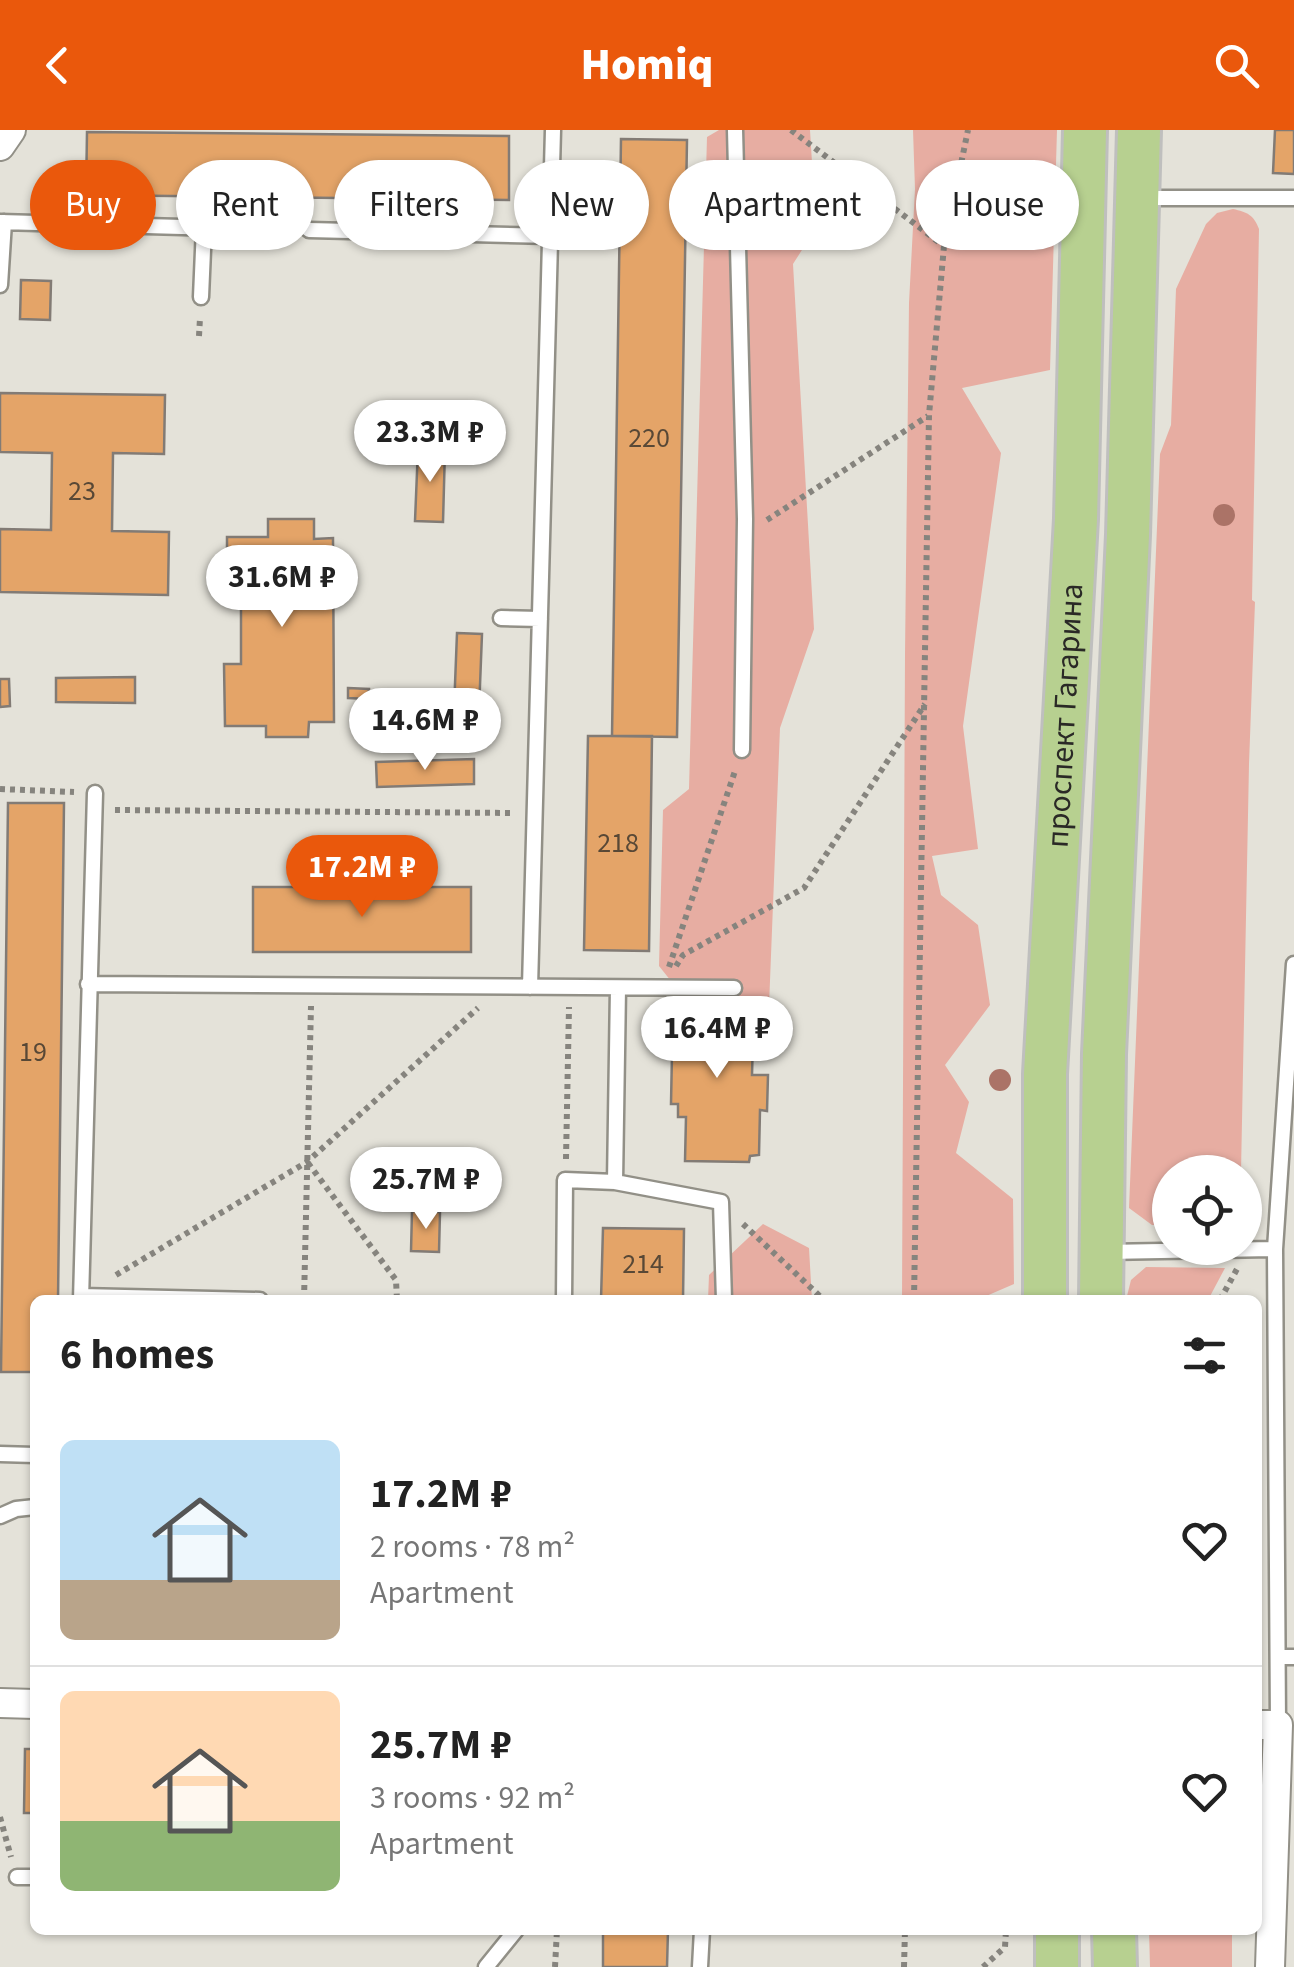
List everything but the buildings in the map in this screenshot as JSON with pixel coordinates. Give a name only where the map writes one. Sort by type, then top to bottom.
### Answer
[{"type":"main road","name":"проспект Гагарина","points":[[1046,1295],[1045,1074],[1076,519],[1085,130]]},
{"type":"main road","name":"проспект Гагарина","points":[[1101,1295],[1104,1054],[1128,535],[1139,130]]},
{"type":"main road","points":[[1056,1935],[1058,1967]]},
{"type":"main road","points":[[1114,1935],[1114,1967]]},
{"type":"street","points":[[0,146],[11,130]]},
{"type":"street","points":[[0,1703],[30,1704]]},
{"type":"street","points":[[1268,1725],[1270,1967]]},
{"type":"lane","points":[[552,160],[553,130]]},
{"type":"lane","points":[[735,130],[745,519],[742,750]]},
{"type":"lane","points":[[1139,198],[1294,198]]},
{"type":"lane","points":[[0,285],[2,222],[176,226]]},
{"type":"lane","points":[[314,230],[514,235]]},
{"type":"lane","points":[[200,297],[203,250]]},
{"type":"lane","points":[[530,987],[550,250]]},
{"type":"lane","points":[[501,618],[540,619]]},
{"type":"lane","points":[[81,1295],[95,793]]},
{"type":"lane","points":[[1268,1725],[1286,1657],[1275,1248],[1294,964]]},
{"type":"lane","points":[[88,984],[734,988]]},
{"type":"lane","points":[[615,1182],[618,988]]},
{"type":"lane","points":[[564,1295],[565,1180],[615,1182],[721,1202],[724,1295]]},
{"type":"lane","points":[[1100,1252],[1275,1248]]},
{"type":"lane","points":[[0,1454],[30,1455]]},
{"type":"lane","points":[[0,1516],[16,1508],[30,1507]]},
{"type":"lane","points":[[17,1877],[30,1877]]},
{"type":"lane","points":[[486,1967],[512,1935]]},
{"type":"lane","points":[[700,1967],[702,1935]]},
{"type":"path","points":[[791,130],[916,225]]},
{"type":"path","points":[[962,160],[968,130]]},
{"type":"path","points":[[914,1295],[929,415],[944,250]]},
{"type":"path","points":[[745,519],[769,520],[929,415]]},
{"type":"path","points":[[662,988],[683,955],[804,888],[925,704]]},
{"type":"path","points":[[662,988],[742,750]]},
{"type":"path","points":[[0,789],[95,793]]},
{"type":"path","points":[[95,810],[534,813]]},
{"type":"path","points":[[304,1295],[312,985]]},
{"type":"path","points":[[86,1295],[307,1162],[502,987]]},
{"type":"path","points":[[565,1180],[569,988]]},
{"type":"path","points":[[307,1162],[396,1280],[397,1295]]},
{"type":"path","points":[[721,1202],[819,1295]]},
{"type":"path","points":[[0,1817],[17,1877]]},
{"type":"path","points":[[554,1967],[557,1935]]},
{"type":"path","points":[[904,1967],[905,1935]]},
{"type":"path","points":[[984,1967],[1005,1947],[1006,1935]]},
{"type":"shaded area","points":[[719,130],[810,130],[812,160],[706,160],[707,137]]},
{"type":"shaded area","points":[[913,130],[1057,130],[1056,160],[916,160],[916,250],[1054,250],[1050,370],[962,388],[1001,453],[963,726],[978,849],[932,856],[941,895],[978,925],[990,1005],[945,1065],[969,1102],[956,1153],[1013,1199],[1014,1284],[989,1295],[902,1295],[909,303],[915,189]]},
{"type":"shaded area","points":[[1242,211],[1255,220],[1259,229],[1252,600],[1255,602],[1241,1155],[1152,1155],[1152,1225],[1129,1208],[1160,454],[1171,425],[1176,289],[1206,224],[1217,213]]},
{"type":"shaded area","points":[[704,250],[802,250],[793,264],[814,629],[780,728],[769,1006],[683,996],[659,966],[663,810],[689,789]]},
{"type":"shaded area","points":[[763,1224],[809,1248],[812,1295],[708,1295],[709,1275]]},
{"type":"shaded area","points":[[1146,1267],[1225,1268],[1211,1295],[1127,1295],[1131,1280]]},
{"type":"shaded area","points":[[1149,1935],[1232,1935],[1232,1967],[1150,1967]]}]
